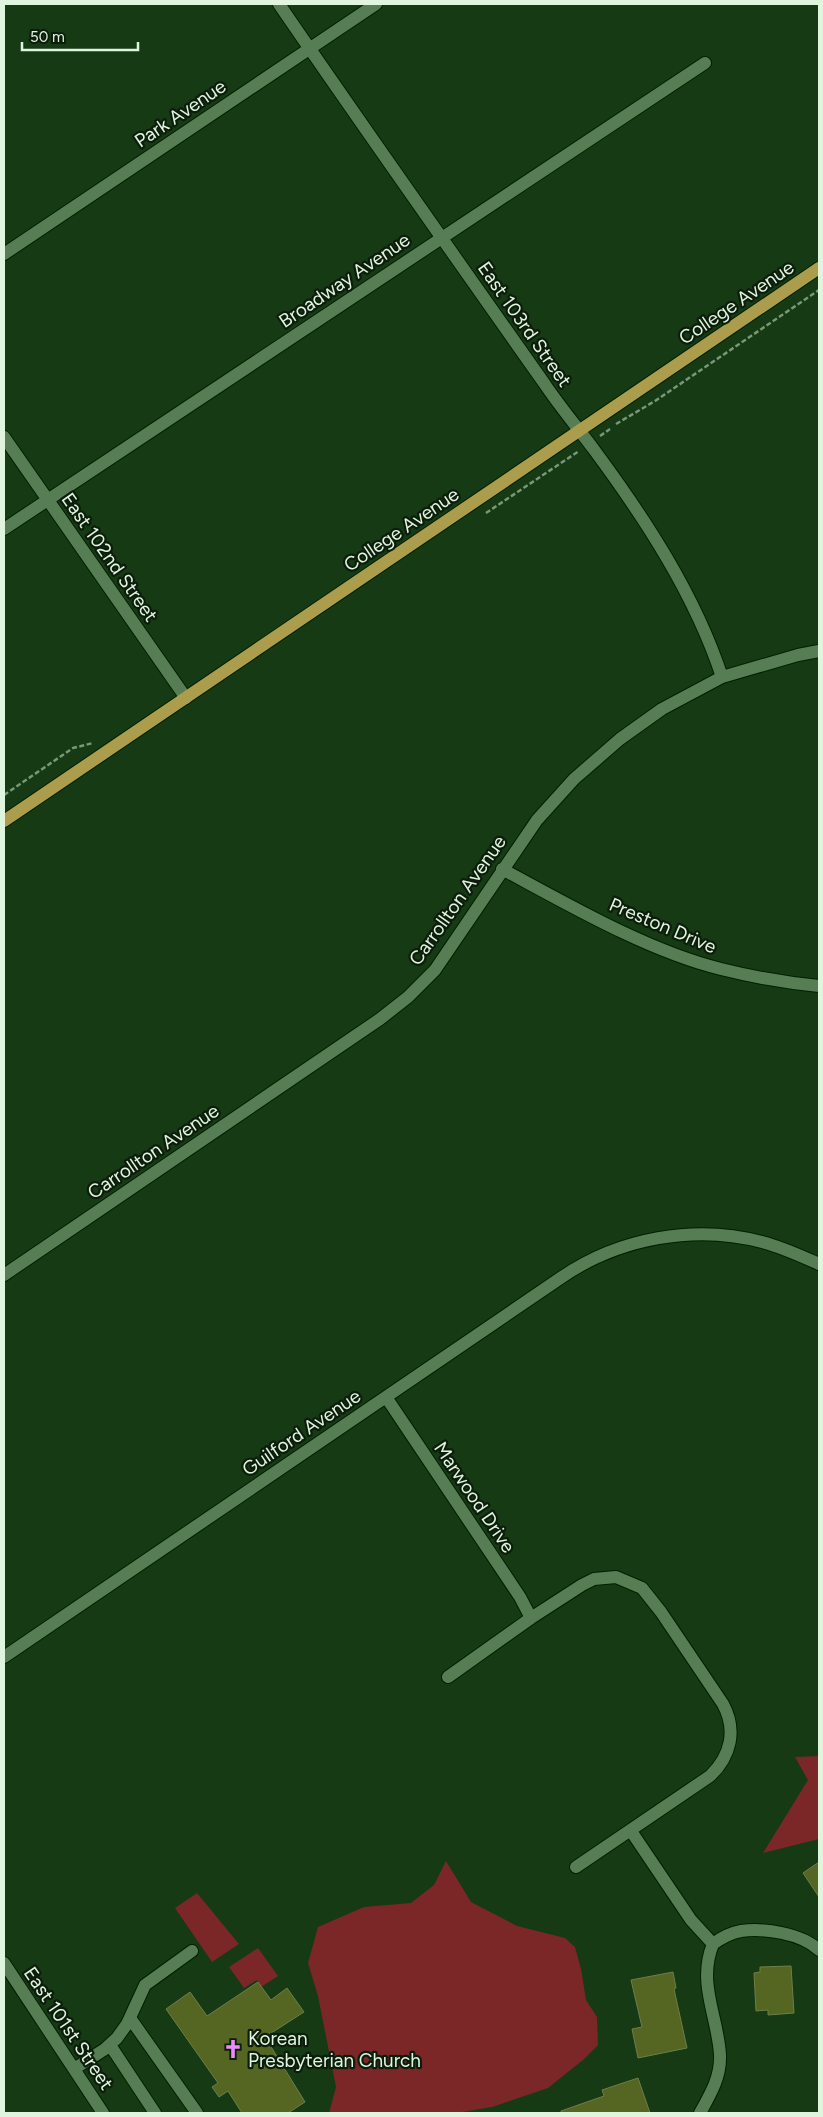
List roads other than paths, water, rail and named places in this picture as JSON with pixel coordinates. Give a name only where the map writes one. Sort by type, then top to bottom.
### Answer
[{"type":"main road","name":"College Avenue","points":[[4,821],[819,268]]},
{"type":"street","name":"East 103rd Street","points":[[279,4],[441,238],[642,520],[672,569],[702,625],[722,677]]},
{"type":"street","name":"Park Avenue","points":[[4,254],[376,4]]},
{"type":"street","name":"Broadway Avenue","points":[[4,529],[705,63]]},
{"type":"street","name":"East 102nd Street","points":[[4,437],[186,698]]},
{"type":"street","name":"Carrollton Avenue","points":[[4,1275],[380,1019],[408,997],[435,970],[537,820],[574,779],[620,739],[662,709],[722,677],[819,651]]},
{"type":"street","name":"Preston Drive","points":[[502,869],[640,940],[689,959],[721,970],[819,986]]},
{"type":"street","name":"Guilford Avenue","points":[[4,1657],[569,1272],[591,1260],[623,1246],[667,1237],[717,1235],[764,1242],[819,1264]]},
{"type":"street","name":"Marwood Drive","points":[[386,1397],[520,1597],[531,1618]]},
{"type":"street","points":[[448,1677],[531,1618],[594,1579],[616,1577],[623,1578],[642,1588],[661,1612],[723,1704],[730,1723],[730,1745],[720,1766],[710,1776],[576,1867]]},
{"type":"street","points":[[631,1831],[685,1911],[712,1944]]},
{"type":"street","points":[[700,2113],[715,2086],[720,2056],[706,1976],[707,1958],[712,1944],[725,1936],[740,1931],[765,1930],[792,1936],[814,1945],[819,1950]]},
{"type":"street","points":[[74,2069],[110,2046],[117,2038],[130,2018],[145,1985],[192,1951]]},
{"type":"street","name":"East 101st Street","points":[[4,1963],[103,2113]]},
{"type":"street","points":[[130,2018],[197,2113]]},
{"type":"street","points":[[110,2046],[155,2113]]},
{"type":"place","name":"Korean Presbyterian Church","points":[[233,2049]]}]
